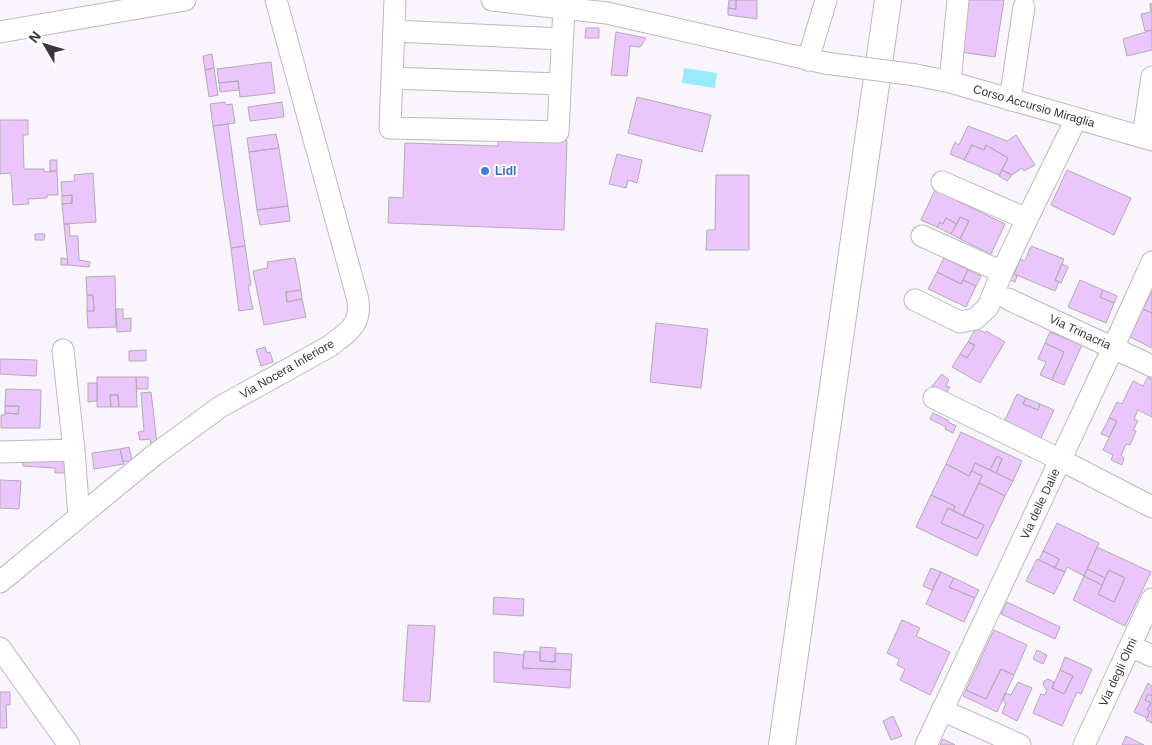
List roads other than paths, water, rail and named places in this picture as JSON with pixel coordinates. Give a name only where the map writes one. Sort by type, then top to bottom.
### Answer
[{"type":"main road","points":[[782,745],[888,0]]},
{"type":"street","points":[[0,32],[184,0]]},
{"type":"street","name":"Via Nocera Inferiore","points":[[0,582],[153,456],[220,407],[330,346],[345,335],[354,324],[358,314],[358,300],[276,0]]},
{"type":"street","points":[[395,0],[390,128],[558,132],[564,8]]},
{"type":"street","points":[[492,0],[564,8],[606,6],[816,61],[826,0]]},
{"type":"street","points":[[950,82],[958,0]]},
{"type":"street","points":[[1010,100],[1024,7]]},
{"type":"street","points":[[394,31],[562,40]]},
{"type":"street","name":"Corso Accursio Miraglia","points":[[816,61],[916,74],[1148,139]]},
{"type":"street","points":[[1148,139],[1152,77]]},
{"type":"street","points":[[392,78],[560,84]]},
{"type":"street","points":[[915,300],[960,322],[976,319],[988,308],[1002,272],[1076,118]]},
{"type":"street","points":[[942,182],[1027,219]]},
{"type":"street","points":[[922,236],[1002,272]]},
{"type":"street","name":"Via delle Dalie","points":[[926,745],[1152,262]]},
{"type":"street","name":"Via Trinacria","points":[[1008,299],[1152,366]]},
{"type":"street","points":[[63,350],[79,517]]},
{"type":"street","points":[[934,398],[1152,507]]},
{"type":"street","points":[[0,452],[74,450]]},
{"type":"street","name":"Via degli Olmi","points":[[1084,745],[1152,598]]},
{"type":"street","points":[[1130,646],[1152,656]]},
{"type":"street","points":[[0,648],[69,745]]},
{"type":"street","points":[[942,710],[1020,745]]},
{"type":"water","points":[[684,68],[717,73],[715,88],[682,83]]},
{"type":"place","name":"Lidl","points":[[485,171]]}]
